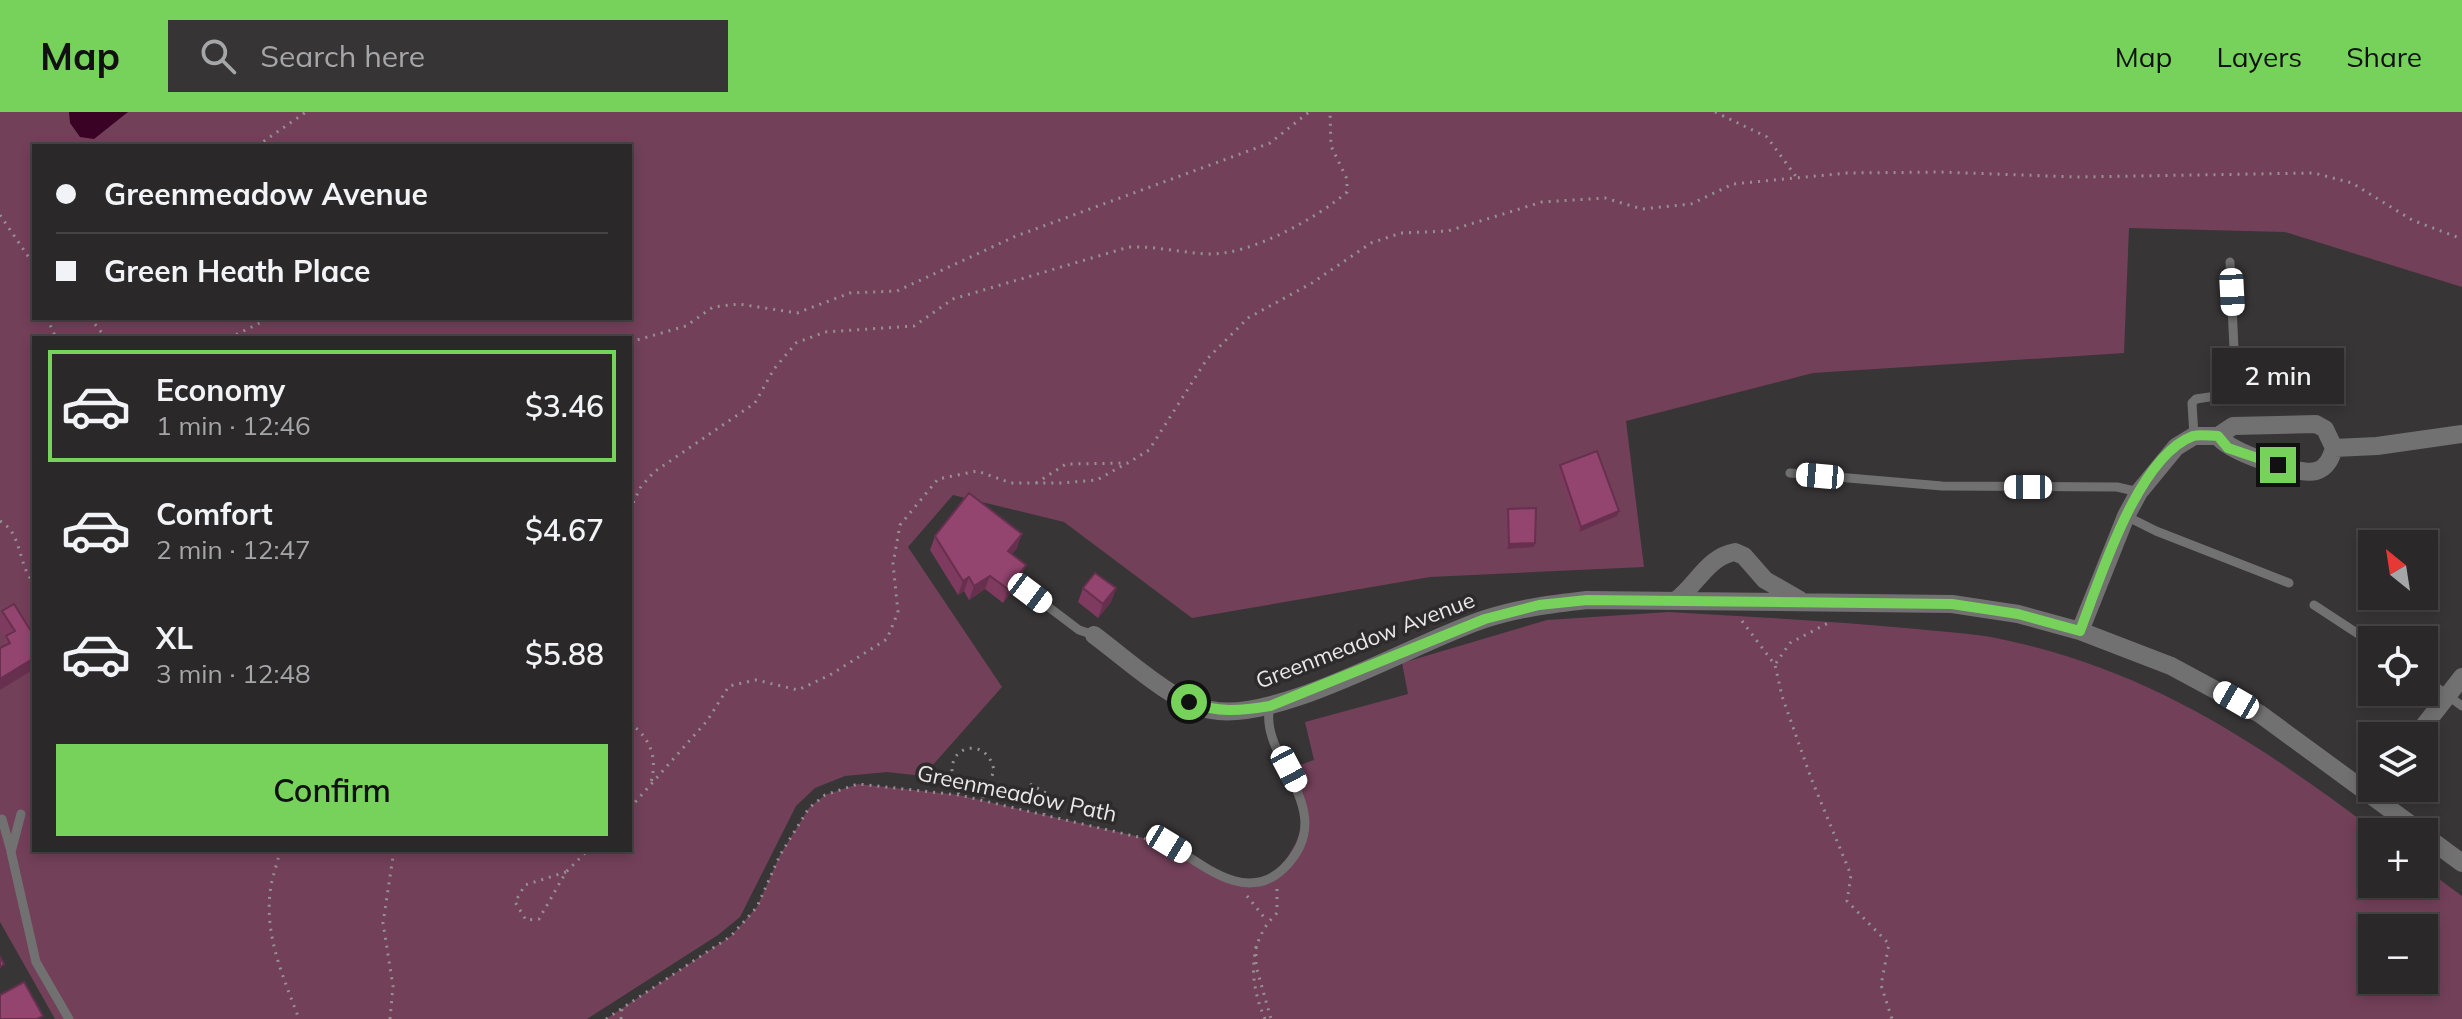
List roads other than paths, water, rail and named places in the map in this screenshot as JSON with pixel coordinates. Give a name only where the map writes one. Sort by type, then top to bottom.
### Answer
[{"type":"street","points":[[2080,631],[2126,516],[2139,492],[2176,447],[2194,436],[2218,436],[2233,426],[2316,424],[2325,429],[2334,448],[2331,459],[2319,471],[2303,473],[2228,448],[2218,436]]},
{"type":"street","points":[[2334,448],[2377,446],[2462,434]]},
{"type":"street","name":"Greenmeadow Avenue","points":[[1675,601],[1692,589],[1715,559],[1735,552],[1744,556],[1765,580],[1800,600]]},
{"type":"street","name":"Greenmeadow Avenue","points":[[1094,635],[1166,688],[1210,710],[1236,712],[1270,706],[1485,619],[1539,605],[1587,600],[1952,604],[2018,614],[2080,631],[2211,686],[2260,714],[2358,781]]},
{"type":"street","points":[[2431,722],[2455,700],[2462,677]]},
{"type":"street","name":"Greenmeadow Avenue","points":[[2385,802],[2404,818]]},
{"type":"street","name":"Greenmeadow Avenue","points":[[2438,845],[2462,863]]},
{"type":"lane","points":[[2194,436],[2192,403],[2196,399],[2236,393],[2230,262]]},
{"type":"lane","points":[[1790,473],[1942,486],[2117,487],[2139,492]]},
{"type":"lane","points":[[2126,516],[2156,531],[2289,583]]},
{"type":"lane","points":[[1030,593],[1079,630],[1094,635]]},
{"type":"lane","points":[[2314,605],[2358,634]]},
{"type":"lane","points":[[2438,688],[2455,700]]},
{"type":"lane","points":[[1169,844],[1232,881],[1260,884],[1274,878],[1288,865],[1302,837],[1303,816],[1300,790],[1270,740],[1266,721],[1270,706]]},
{"type":"lane","points":[[11,852],[21,814]]},
{"type":"lane","points":[[2,819],[36,962],[69,1019]]}]
